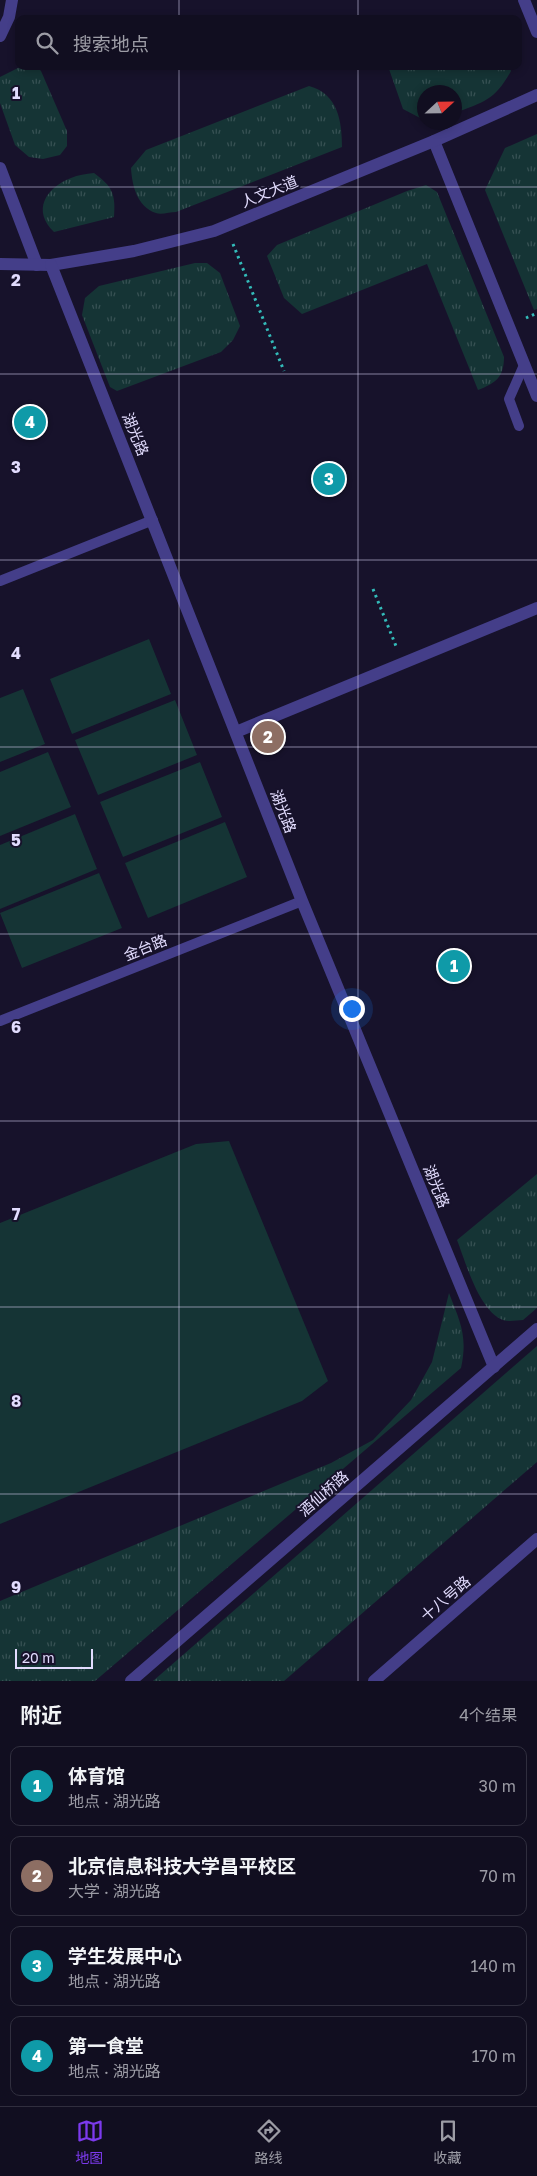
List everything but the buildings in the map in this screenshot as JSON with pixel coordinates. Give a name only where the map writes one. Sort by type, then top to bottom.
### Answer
[{"type":"street","points":[[0,36],[9,17],[12,0]]},
{"type":"street","points":[[524,0],[537,32]]},
{"type":"street","name":"人文大道","points":[[0,264],[51,265],[134,251],[226,227],[434,141],[537,95]]},
{"type":"street","points":[[434,141],[537,396]]},
{"type":"street","points":[[0,168],[37,265]]},
{"type":"street","name":"湖光路","points":[[51,265],[302,901],[494,1367]]},
{"type":"street","points":[[236,732],[537,608]]},
{"type":"street","name":"酒仙桥路","points":[[131,1681],[537,1329]]},
{"type":"street","name":"十八号路","points":[[374,1681],[537,1539]]},
{"type":"lane","points":[[519,426],[509,399],[524,365]]},
{"type":"lane","points":[[0,582],[153,520]]},
{"type":"lane","name":"金台路","points":[[0,1021],[302,901]]},
{"type":"path","points":[[226,227],[284,371]]},
{"type":"path","points":[[373,589],[403,663]]},
{"type":"green space","points":[[15,70],[41,71],[67,131],[67,146],[60,155],[43,159],[29,157],[15,145],[0,103],[0,77]]},
{"type":"green space","points":[[389,70],[511,70],[500,88],[488,99],[462,110],[462,85],[417,85],[417,116],[403,109]]},
{"type":"green space","points":[[309,86],[319,90],[332,102],[339,118],[342,147],[176,212],[156,213],[144,206],[140,201],[134,188],[131,168],[146,150]]},
{"type":"green space","points":[[537,134],[537,309],[534,310],[485,190],[505,148]]},
{"type":"green space","points":[[94,173],[105,182],[111,191],[114,202],[114,217],[54,232],[47,224],[44,216],[44,201],[48,194],[62,182],[79,175]]},
{"type":"green space","points":[[426,185],[437,192],[504,357],[504,364],[498,378],[490,385],[478,390],[427,264],[302,314],[284,298],[267,256],[277,245],[407,191]]},
{"type":"green space","points":[[195,263],[207,263],[220,273],[240,326],[233,340],[221,352],[117,391],[110,387],[82,315],[85,298],[99,286]]},
{"type":"green space","points":[[149,639],[171,694],[72,734],[50,679]]},
{"type":"green space","points":[[23,689],[45,744],[0,762],[0,698]]},
{"type":"green space","points":[[175,700],[197,755],[98,795],[75,740]]},
{"type":"green space","points":[[48,752],[71,807],[0,836],[0,772]]},
{"type":"green space","points":[[200,762],[222,817],[123,857],[100,802]]},
{"type":"green space","points":[[75,814],[97,869],[0,909],[0,845]]},
{"type":"green space","points":[[225,822],[247,877],[148,918],[125,863]]},
{"type":"green space","points":[[99,873],[122,928],[22,968],[0,913]]},
{"type":"green space","points":[[229,1141],[328,1381],[302,1401],[0,1524],[0,1223],[196,1144]]},
{"type":"green space","points":[[537,1174],[537,1308],[523,1320],[505,1321],[495,1315],[480,1297],[457,1240]]},
{"type":"green space","points":[[449,1293],[462,1329],[464,1347],[461,1368],[95,1681],[0,1681],[0,1601],[331,1463],[373,1440],[411,1400],[432,1362]]},
{"type":"green space","points":[[537,1346],[537,1462],[284,1681],[153,1681]]},
{"type":"place","name":"第一食堂","points":[[30,422]]},
{"type":"place","name":"学生发展中心","points":[[329,479]]},
{"type":"place","name":"北京信息科技大学昌平校区","points":[[268,737]]},
{"type":"place","name":"体育馆","points":[[454,966]]}]
